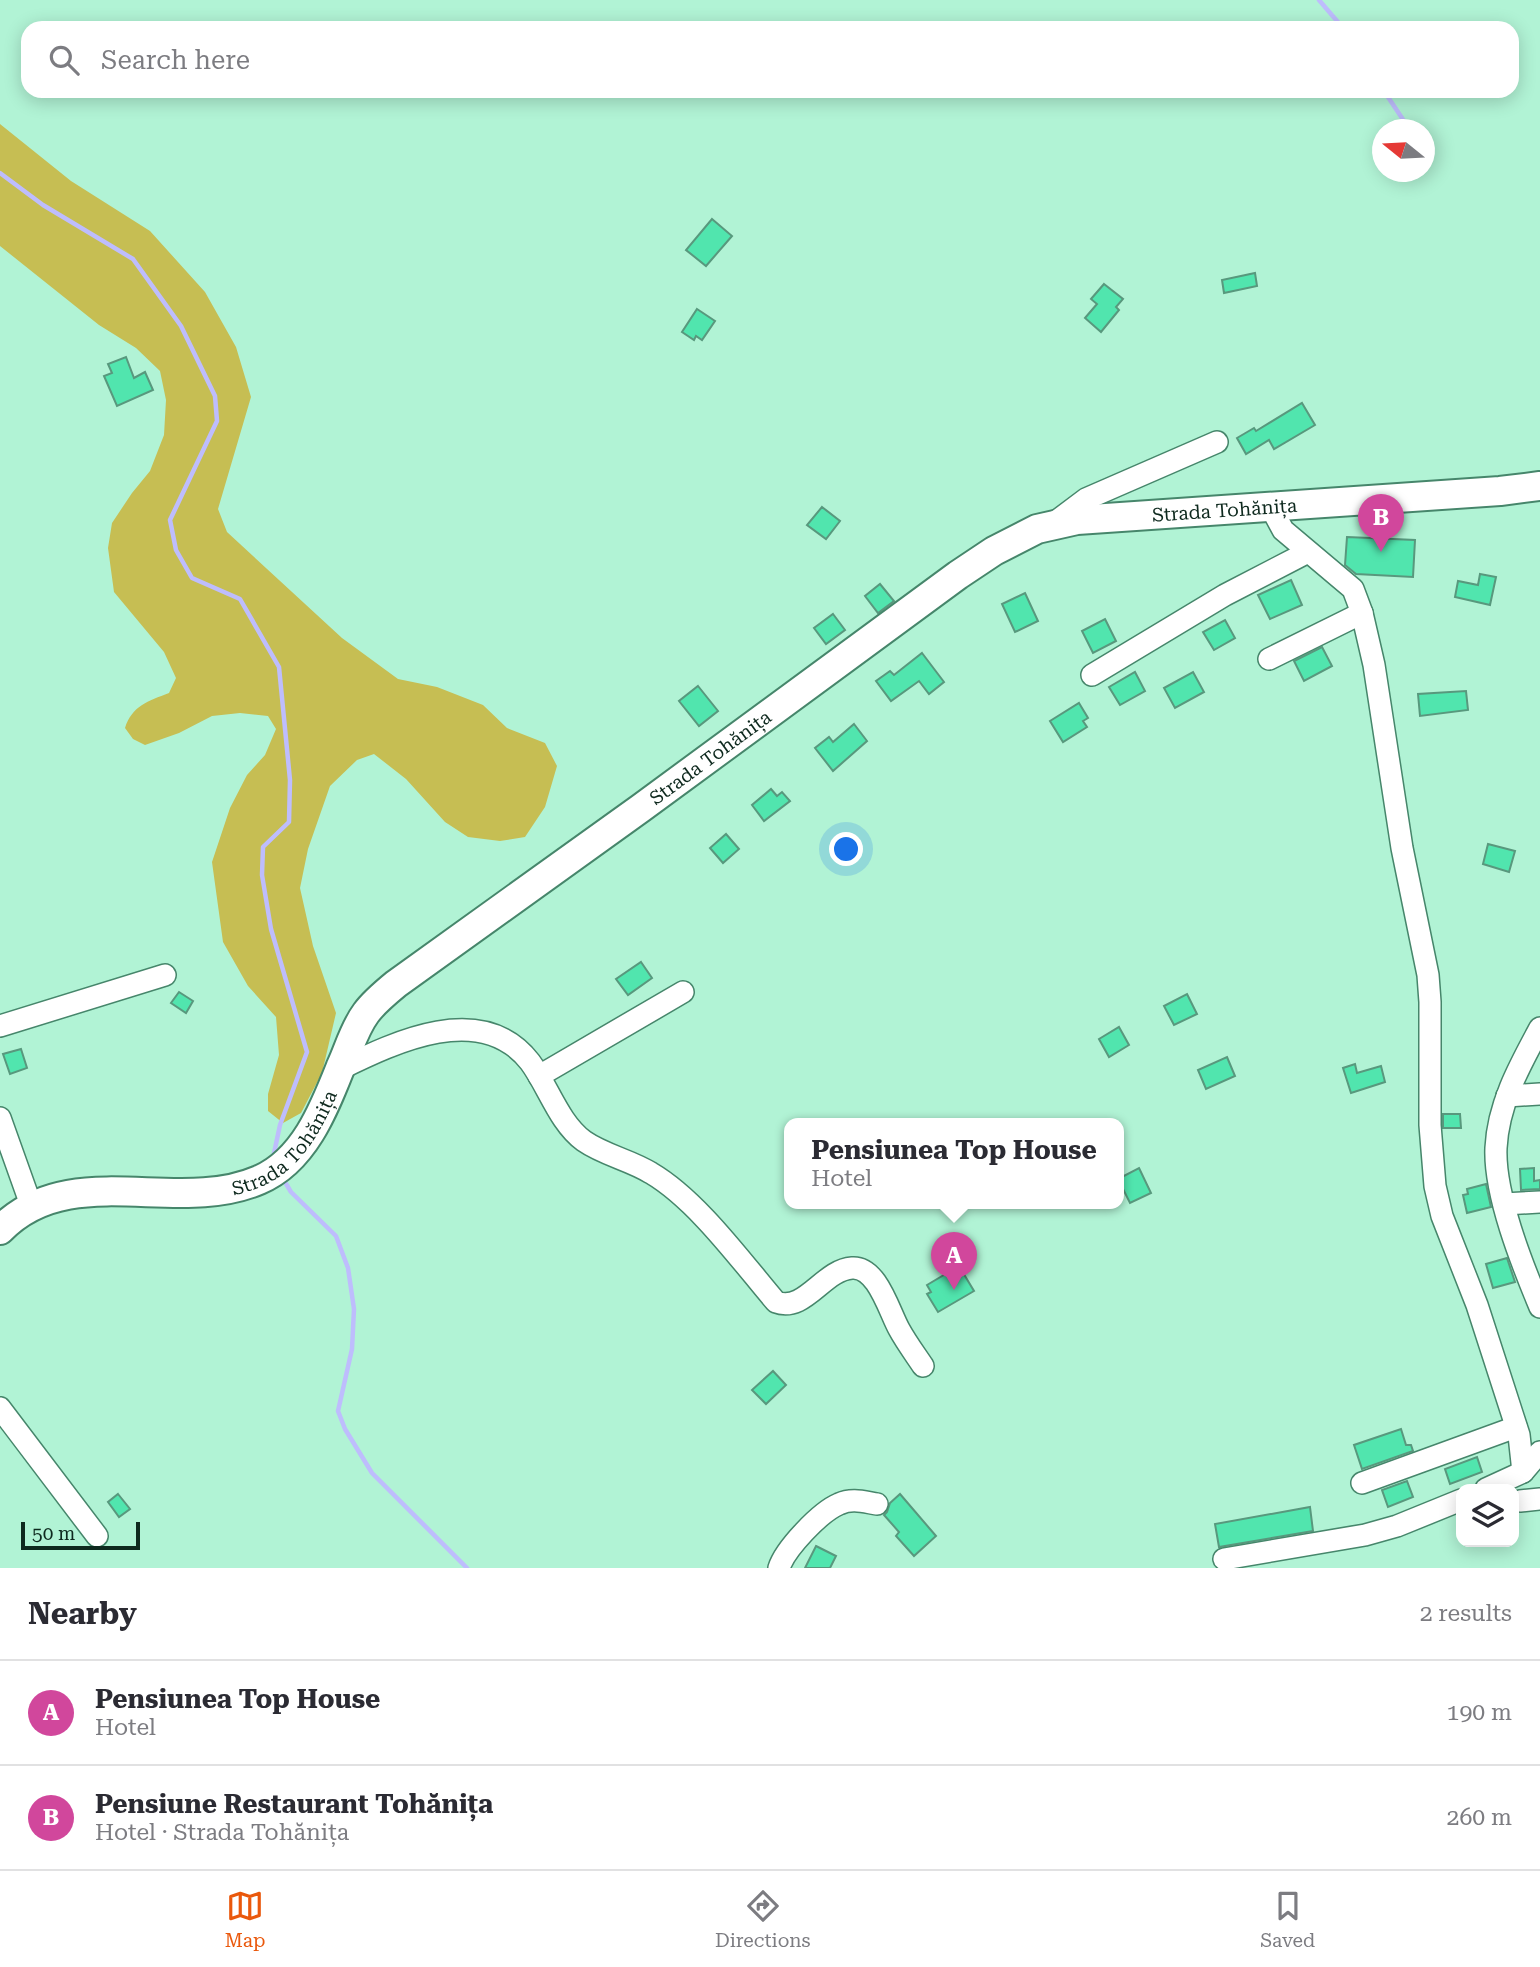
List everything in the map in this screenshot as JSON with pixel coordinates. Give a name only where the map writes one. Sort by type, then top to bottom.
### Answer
[{"type":"main road","name":"Strada Tohănița","points":[[0,1230],[11,1218],[31,1205],[63,1194],[225,1190],[261,1180],[277,1170],[304,1143],[354,1035],[378,999],[947,582],[1017,539],[1052,524],[1077,520],[1540,486]]},
{"type":"street","points":[[1052,524],[1086,499],[1217,442]]},
{"type":"street","points":[[1276,506],[1278,524],[1353,589],[1362,613],[1374,665],[1402,848],[1428,975],[1430,1125],[1435,1186],[1442,1216],[1477,1305],[1516,1427],[1522,1455],[1522,1472]]},
{"type":"street","points":[[1092,675],[1225,595],[1308,552]]},
{"type":"street","points":[[1269,659],[1362,613]]},
{"type":"street","points":[[0,1026],[165,975]]},
{"type":"street","points":[[539,1076],[683,992]]},
{"type":"street","points":[[1537,1295],[1504,1204],[1496,1148],[1507,1096],[1521,1062],[1540,1028]]},
{"type":"street","points":[[340,1069],[390,1045],[424,1034],[465,1030],[492,1034],[506,1041],[530,1062],[571,1128],[583,1141],[652,1173],[678,1192],[776,1302],[794,1304],[834,1272],[859,1268],[875,1281],[899,1331],[923,1366]]},
{"type":"street","points":[[1507,1096],[1540,1094]]},
{"type":"street","points":[[0,1118],[31,1205]]},
{"type":"street","points":[[1504,1204],[1540,1202]]},
{"type":"street","points":[[0,1408],[97,1536]]},
{"type":"street","points":[[1362,1483],[1516,1427]]},
{"type":"street","points":[[1497,1484],[1522,1472],[1540,1452]]},
{"type":"street","points":[[779,1568],[788,1551],[822,1515],[839,1503],[854,1500],[877,1504]]},
{"type":"street","points":[[1224,1559],[1365,1535],[1396,1526],[1456,1502]]},
{"type":"shaded area","points":[[0,124],[71,181],[150,231],[205,292],[236,347],[251,397],[218,509],[227,532],[342,638],[398,679],[437,687],[483,705],[507,728],[545,743],[557,766],[545,807],[525,837],[500,841],[468,837],[445,822],[406,779],[374,754],[357,760],[330,786],[308,849],[300,888],[313,946],[336,1013],[322,1073],[301,1113],[283,1123],[268,1111],[268,1094],[279,1055],[276,1017],[248,986],[223,942],[212,862],[230,808],[247,775],[265,755],[276,729],[268,716],[240,713],[212,716],[179,733],[145,745],[133,739],[125,728],[136,709],[169,693],[176,678],[164,652],[114,592],[108,548],[112,523],[150,471],[164,435],[166,400],[160,371],[136,348],[99,325],[0,246]]},
{"type":"building","points":[[712,219],[732,236],[706,266],[686,250]]},
{"type":"building","points":[[1255,273],[1257,286],[1224,293],[1222,280]]},
{"type":"building","points":[[1104,284],[1123,299],[1116,307],[1119,310],[1101,332],[1085,318],[1097,304],[1091,299]]},
{"type":"building","points":[[697,309],[715,321],[702,340],[696,336],[694,340],[682,332]]},
{"type":"building","points":[[126,357],[134,378],[145,372],[153,390],[117,406],[104,376],[112,373],[108,364]]},
{"type":"building","points":[[1302,403],[1315,425],[1274,449],[1269,440],[1246,454],[1237,438],[1254,428],[1256,431]]},
{"type":"building","points":[[822,507],[840,521],[826,539],[807,525]]},
{"type":"building","points":[[1347,537],[1415,540],[1413,577],[1356,574],[1345,565]]},
{"type":"building","points":[[1480,574],[1496,577],[1490,605],[1455,597],[1458,581],[1478,585]]},
{"type":"building","points":[[1291,580],[1302,605],[1270,619],[1258,595]]},
{"type":"building","points":[[880,584],[894,601],[878,613],[865,596]]},
{"type":"building","points":[[1025,593],[1038,621],[1015,632],[1002,604]]},
{"type":"building","points":[[833,614],[845,630],[826,644],[814,628]]},
{"type":"building","points":[[1105,619],[1116,641],[1093,653],[1082,631]]},
{"type":"building","points":[[1225,620],[1235,638],[1214,650],[1203,632]]},
{"type":"building","points":[[1322,647],[1332,666],[1304,681],[1294,661]]},
{"type":"building","points":[[922,653],[944,682],[929,694],[919,681],[891,701],[876,681],[890,671],[894,675]]},
{"type":"building","points":[[1135,672],[1145,691],[1120,705],[1109,687]]},
{"type":"building","points":[[1193,672],[1204,692],[1175,708],[1164,688]]},
{"type":"building","points":[[698,686],[718,711],[699,726],[679,701]]},
{"type":"building","points":[[1466,691],[1468,710],[1420,716],[1418,694]]},
{"type":"building","points":[[1079,703],[1088,718],[1083,721],[1087,727],[1063,742],[1050,721]]},
{"type":"building","points":[[854,724],[867,741],[833,771],[815,748],[829,737],[833,742]]},
{"type":"building","points":[[771,789],[777,796],[782,792],[790,801],[764,821],[752,805]]},
{"type":"building","points":[[726,834],[739,849],[723,863],[710,848]]},
{"type":"building","points":[[1488,844],[1515,851],[1509,872],[1483,864]]},
{"type":"building","points":[[641,962],[652,978],[628,995],[616,979]]},
{"type":"building","points":[[179,992],[193,1001],[186,1013],[171,1003]]},
{"type":"building","points":[[1187,994],[1197,1014],[1174,1025],[1164,1006]]},
{"type":"building","points":[[1119,1027],[1129,1045],[1109,1057],[1099,1039]]},
{"type":"building","points":[[21,1049],[27,1068],[10,1074],[3,1054]]},
{"type":"building","points":[[1227,1057],[1235,1076],[1206,1089],[1198,1070]]},
{"type":"building","points":[[1355,1064],[1357,1073],[1381,1066],[1385,1082],[1351,1093],[1343,1068]]},
{"type":"building","points":[[1443,1114],[1460,1114],[1461,1128],[1443,1128]]},
{"type":"building","points":[[1139,1168],[1151,1193],[1130,1203],[1124,1191],[1124,1176]]},
{"type":"building","points":[[1534,1168],[1534,1181],[1540,1180],[1540,1189],[1521,1190],[1520,1169]]},
{"type":"building","points":[[1486,1184],[1491,1207],[1467,1213],[1463,1195],[1468,1194],[1467,1189]]},
{"type":"building","points":[[1507,1258],[1515,1282],[1493,1288],[1486,1264]]},
{"type":"building","points":[[959,1266],[974,1291],[938,1312],[927,1294],[931,1292],[927,1285]]},
{"type":"building","points":[[773,1371],[786,1385],[766,1404],[752,1390]]},
{"type":"building","points":[[1401,1429],[1406,1445],[1411,1445],[1413,1451],[1362,1469],[1354,1445]]},
{"type":"building","points":[[1477,1457],[1482,1472],[1450,1484],[1445,1469]]},
{"type":"building","points":[[1407,1481],[1413,1497],[1388,1507],[1382,1490]]},
{"type":"building","points":[[118,1494],[130,1509],[119,1517],[108,1502]]},
{"type":"building","points":[[900,1494],[936,1536],[914,1556],[896,1536],[899,1532],[884,1515],[890,1503]]},
{"type":"building","points":[[1310,1507],[1313,1531],[1219,1547],[1215,1524]]},
{"type":"building","points":[[816,1546],[836,1556],[830,1568],[805,1568]]},
{"type":"waterway","points":[[1319,0],[1337,21]]},
{"type":"waterway","points":[[1389,98],[1403,119]]},
{"type":"waterway","points":[[0,173],[43,205],[133,259],[181,326],[215,396],[217,421],[170,520],[176,550],[192,578],[240,599],[279,667],[290,780],[289,822],[263,847],[262,875],[271,929],[307,1052],[280,1125],[273,1158]]},
{"type":"waterway","points":[[285,1182],[291,1192],[336,1236],[348,1268],[354,1309],[352,1349],[338,1411],[345,1429],[372,1473],[467,1568]]},
{"type":"place","name":"Pensiune Restaurant Tohănița","points":[[1381,552]]},
{"type":"place","name":"Pensiunea Top House","points":[[954,1290]]}]
